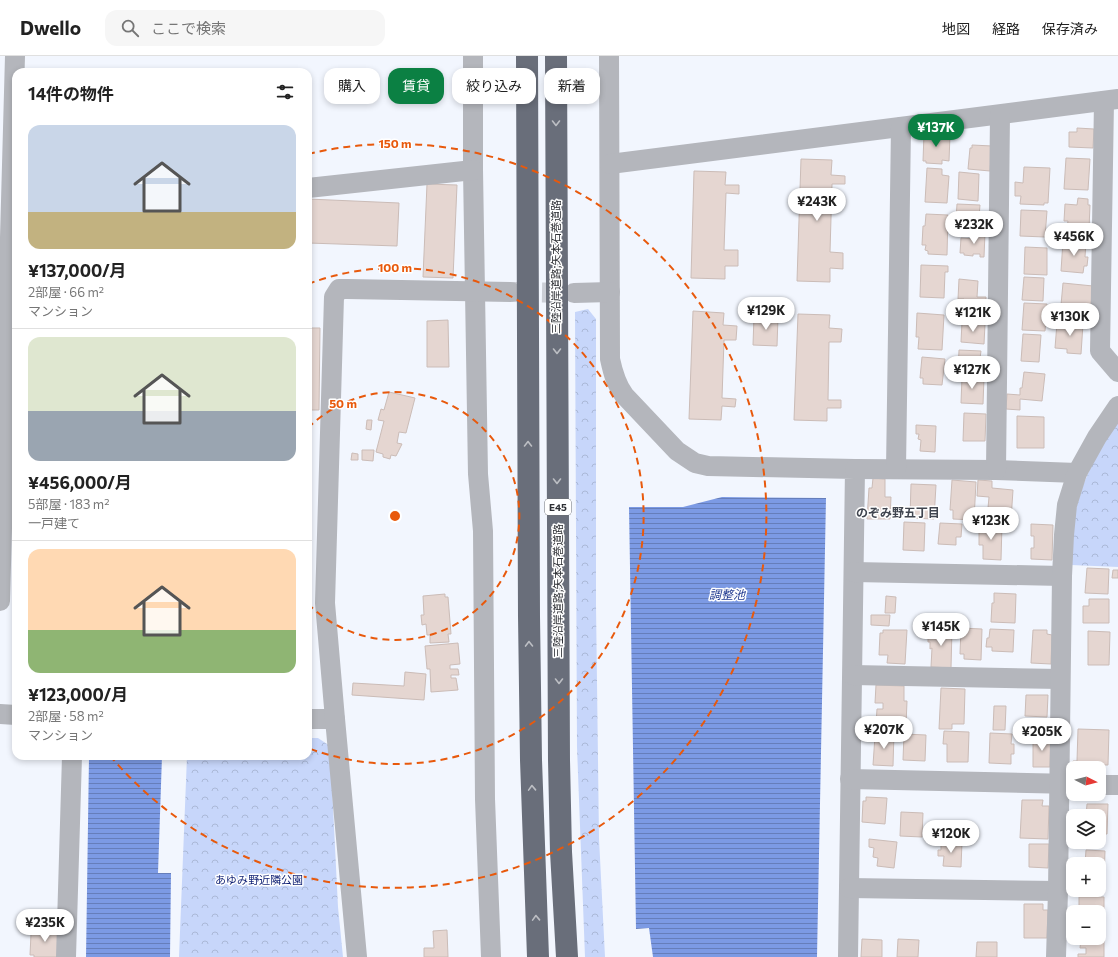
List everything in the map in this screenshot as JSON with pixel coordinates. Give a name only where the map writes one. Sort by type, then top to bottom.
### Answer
[{"type":"highway","points":[[527,56],[528,616],[532,806],[538,957]]},
{"type":"highway","name":"三陸沿岸道路;矢本石巻道路","points":[[556,56],[559,760],[561,852],[567,957]]},
{"type":"street","points":[[15,56],[15,68]]},
{"type":"street","points":[[473,56],[473,170],[478,474],[483,531],[486,799],[491,957]]},
{"type":"street","points":[[609,56],[610,359],[613,375],[624,395],[677,451],[695,462],[708,466],[996,470],[1077,473]]},
{"type":"street","points":[[610,164],[1111,100],[1100,351],[1118,372]]},
{"type":"street","points":[[996,470],[1000,115]]},
{"type":"street","points":[[896,469],[901,127]]},
{"type":"street","points":[[0,601],[12,141]]},
{"type":"street","points":[[312,188],[473,170]]},
{"type":"street","points":[[357,957],[325,603],[334,297],[339,290],[347,289],[511,292]]},
{"type":"street","points":[[574,293],[610,292]]},
{"type":"street","points":[[1056,957],[1058,891],[1066,784],[1060,679],[1062,576],[1067,505],[1077,473],[1097,437],[1118,406]]},
{"type":"street","points":[[848,957],[855,469]]},
{"type":"street","points":[[854,572],[1062,576]]},
{"type":"street","points":[[853,675],[1060,679]]},
{"type":"street","points":[[0,714],[12,715]]},
{"type":"street","points":[[312,719],[335,719]]},
{"type":"street","points":[[66,957],[72,760]]},
{"type":"street","points":[[850,778],[1066,784]]},
{"type":"street","points":[[1106,784],[1118,785]]},
{"type":"street","points":[[849,888],[1058,891]]},
{"type":"green space","points":[[588,309],[596,319],[596,605],[599,838],[605,957],[585,957],[577,747],[575,312]]},
{"type":"green space","points":[[1118,420],[1118,567],[1071,565],[1075,512],[1083,485],[1097,453]]},
{"type":"green space","name":"あゆみ野近隣公園","points":[[312,738],[318,738],[330,746],[338,907],[343,957],[179,957],[187,760],[312,760]]},
{"type":"water","name":"調整池","points":[[722,497],[826,498],[817,957],[653,957],[649,928],[636,929],[629,507],[683,507]]},
{"type":"water","points":[[89,760],[162,760],[158,873],[171,873],[170,957],[86,957]]},
{"type":"building","points":[[1077,128],[1094,129],[1093,148],[1069,147],[1069,132],[1077,132]]},
{"type":"building","points":[[924,134],[950,135],[949,161],[942,160],[942,164],[926,163],[926,161],[923,161]]},
{"type":"building","points":[[972,145],[992,146],[990,171],[968,169],[970,148],[972,148]]},
{"type":"building","points":[[1066,158],[1090,159],[1088,190],[1064,189]]},
{"type":"building","points":[[801,159],[832,160],[831,175],[845,176],[845,184],[832,184],[830,252],[843,253],[843,269],[830,268],[830,282],[797,281]]},
{"type":"building","points":[[1024,167],[1050,168],[1048,203],[1044,203],[1044,205],[1020,204],[1021,196],[1015,196],[1015,182],[1023,183]]},
{"type":"building","points":[[927,168],[942,169],[942,175],[949,176],[947,203],[925,202]]},
{"type":"building","points":[[694,171],[726,172],[725,185],[739,185],[739,194],[726,193],[724,250],[738,250],[738,266],[725,266],[725,279],[691,278]]},
{"type":"building","points":[[959,172],[979,174],[978,201],[958,199]]},
{"type":"building","points":[[427,184],[457,185],[453,278],[423,277]]},
{"type":"building","points":[[1078,198],[1088,199],[1088,205],[1090,205],[1089,229],[1067,228],[1068,221],[1064,221],[1065,204],[1077,205]]},
{"type":"building","points":[[312,199],[399,203],[397,246],[312,243]]},
{"type":"building","points":[[957,204],[980,205],[978,229],[957,228]]},
{"type":"building","points":[[1021,210],[1047,211],[1045,237],[1020,236]]},
{"type":"building","points":[[926,214],[948,215],[947,255],[928,254],[928,251],[925,250],[926,245],[922,245],[923,226],[925,226]]},
{"type":"building","points":[[975,233],[985,233],[984,257],[980,257],[980,254],[973,254],[973,256],[960,253],[961,238],[974,239]]},
{"type":"building","points":[[1063,241],[1086,242],[1085,257],[1088,257],[1087,266],[1084,266],[1083,273],[1061,271]]},
{"type":"building","points":[[1025,247],[1047,248],[1047,275],[1024,274]]},
{"type":"building","points":[[921,265],[948,266],[948,272],[945,272],[944,298],[920,297]]},
{"type":"building","points":[[1024,277],[1044,278],[1043,301],[1022,300]]},
{"type":"building","points":[[959,279],[978,281],[977,297],[986,297],[985,318],[963,316],[964,299],[958,299]]},
{"type":"building","points":[[1063,283],[1093,286],[1091,305],[1061,305]]},
{"type":"building","points":[[1024,303],[1047,304],[1045,331],[1022,330]]},
{"type":"building","points":[[693,311],[724,313],[723,325],[737,326],[736,340],[724,340],[722,398],[736,399],[735,407],[722,406],[721,420],[689,419]]},
{"type":"building","points":[[917,313],[944,315],[942,350],[918,349],[919,337],[916,337]]},
{"type":"building","points":[[798,314],[830,315],[829,328],[842,329],[841,342],[829,342],[828,400],[841,400],[841,408],[827,408],[827,421],[794,420]]},
{"type":"building","points":[[754,316],[778,317],[777,346],[753,345]]},
{"type":"building","points":[[448,320],[449,367],[427,367],[427,321]]},
{"type":"building","points":[[962,322],[985,324],[984,344],[961,342]]},
{"type":"building","points":[[1057,323],[1083,324],[1081,354],[1067,353],[1067,349],[1055,348]]},
{"type":"building","points":[[312,328],[320,328],[319,410],[312,410]]},
{"type":"building","points":[[1023,334],[1041,335],[1039,362],[1021,361]]},
{"type":"building","points":[[959,350],[981,351],[979,365],[984,365],[984,372],[979,372],[979,375],[958,373]]},
{"type":"building","points":[[922,357],[945,359],[942,385],[923,384],[923,378],[920,378]]},
{"type":"building","points":[[1024,372],[1045,374],[1042,401],[1020,399],[1020,410],[1006,409],[1007,394],[1020,395]]},
{"type":"building","points":[[962,377],[984,378],[983,404],[961,403]]},
{"type":"building","points":[[389,392],[415,398],[406,433],[399,432],[397,443],[402,444],[396,456],[391,455],[390,459],[383,457],[383,454],[376,452],[384,421],[378,420],[381,409],[384,410]]},
{"type":"building","points":[[964,413],[986,414],[985,441],[963,441]]},
{"type":"building","points":[[1017,416],[1044,417],[1044,448],[1017,448]]},
{"type":"building","points":[[367,420],[372,420],[371,430],[366,429]]},
{"type":"building","points":[[916,425],[936,426],[935,452],[920,451],[921,440],[918,439],[919,434],[916,434]]},
{"type":"building","points":[[362,450],[374,450],[373,461],[362,460]]},
{"type":"building","points":[[352,453],[358,454],[358,460],[351,460]]},
{"type":"building","points":[[873,478],[885,479],[885,497],[891,497],[890,519],[867,519],[869,488],[872,488]]},
{"type":"building","points":[[952,480],[976,482],[974,520],[953,519],[953,510],[950,510]]},
{"type":"building","points":[[978,480],[992,481],[992,488],[1013,490],[1011,520],[987,519],[989,497],[977,496]]},
{"type":"building","points":[[911,484],[936,485],[934,519],[910,518]]},
{"type":"building","points":[[904,522],[925,523],[924,551],[903,550]]},
{"type":"building","points":[[940,523],[962,524],[961,537],[956,537],[956,545],[938,544]]},
{"type":"building","points":[[979,524],[1002,524],[1001,560],[983,559],[983,545],[979,545]]},
{"type":"building","points":[[1031,524],[1053,525],[1052,560],[1031,559],[1031,548],[1034,548],[1034,536],[1031,536]]},
{"type":"building","points":[[1087,568],[1109,569],[1108,594],[1085,593]]},
{"type":"building","points":[[1113,570],[1118,570],[1118,578],[1112,578]]},
{"type":"building","points":[[994,593],[1016,594],[1015,623],[991,622]]},
{"type":"building","points":[[445,594],[445,597],[448,597],[451,634],[448,634],[449,642],[430,643],[430,635],[427,635],[426,624],[422,625],[421,615],[424,615],[423,596]]},
{"type":"building","points":[[886,596],[896,597],[895,613],[885,613]]},
{"type":"building","points":[[1089,599],[1109,599],[1109,623],[1083,623],[1083,606],[1089,606]]},
{"type":"building","points":[[871,615],[890,615],[889,626],[871,625]]},
{"type":"building","points":[[961,628],[982,629],[981,660],[964,659],[964,654],[960,654]]},
{"type":"building","points":[[928,629],[952,629],[951,668],[931,667],[932,648],[930,649],[930,642],[928,642]]},
{"type":"building","points":[[990,629],[1014,630],[1013,652],[992,651],[992,647],[986,647]]},
{"type":"building","points":[[883,630],[907,630],[905,664],[887,663],[888,655],[879,655],[880,633],[883,633]]},
{"type":"building","points":[[1033,630],[1047,630],[1047,634],[1052,635],[1051,664],[1031,663]]},
{"type":"building","points":[[1088,631],[1110,632],[1109,665],[1088,665]]},
{"type":"building","points":[[458,643],[460,664],[450,665],[450,669],[458,669],[459,675],[451,675],[451,678],[456,678],[458,690],[431,692],[430,669],[427,669],[425,646]]},
{"type":"building","points":[[405,672],[426,674],[424,700],[352,695],[353,683],[404,686]]},
{"type":"building","points":[[876,685],[904,686],[904,701],[907,701],[906,725],[876,724],[877,709],[883,709],[883,703],[875,703]]},
{"type":"building","points":[[941,688],[965,689],[964,724],[952,724],[952,729],[939,729]]},
{"type":"building","points":[[1026,695],[1048,695],[1047,717],[1025,716]]},
{"type":"building","points":[[994,706],[1006,706],[1005,730],[993,730]]},
{"type":"building","points":[[1078,729],[1109,730],[1108,765],[1106,765],[1106,761],[1077,761]]},
{"type":"building","points":[[944,731],[969,732],[968,762],[947,762],[947,744],[943,744]]},
{"type":"building","points":[[886,732],[894,733],[893,766],[873,765],[875,736],[886,736]]},
{"type":"building","points":[[990,733],[1012,734],[1011,744],[1014,744],[1014,754],[1011,754],[1011,764],[989,763]]},
{"type":"building","points":[[904,734],[926,735],[925,761],[903,760]]},
{"type":"building","points":[[1033,737],[1051,737],[1050,767],[1033,767]]},
{"type":"building","points":[[866,797],[887,798],[885,824],[862,822],[863,801],[866,801]]},
{"type":"building","points":[[1022,800],[1043,800],[1042,806],[1049,806],[1048,839],[1020,838]]},
{"type":"building","points":[[1087,804],[1108,804],[1107,834],[1106,809],[1087,809]]},
{"type":"building","points":[[901,812],[923,813],[922,837],[900,836]]},
{"type":"building","points":[[869,839],[897,842],[894,868],[877,866],[878,858],[873,857],[874,848],[869,847]]},
{"type":"building","points":[[941,841],[962,842],[961,867],[943,866],[944,856],[938,856],[938,850],[941,850]]},
{"type":"building","points":[[1029,844],[1049,844],[1048,868],[1029,867]]},
{"type":"building","points":[[1086,850],[1105,851],[1105,857],[1086,857]]},
{"type":"building","points":[[1079,897],[1104,897],[1104,905],[1079,905]]},
{"type":"building","points":[[1024,904],[1043,904],[1043,910],[1048,910],[1047,938],[1024,938]]},
{"type":"building","points":[[34,928],[60,928],[59,957],[34,957],[34,955],[30,955],[31,934],[34,934]]},
{"type":"building","points":[[447,930],[448,957],[424,957],[424,948],[434,948],[433,931]]},
{"type":"building","points":[[862,939],[882,940],[882,957],[861,957]]},
{"type":"building","points":[[898,939],[919,940],[918,957],[897,957]]},
{"type":"building","points":[[977,942],[997,942],[997,957],[976,957]]},
{"type":"building","points":[[1080,945],[1104,945],[1104,957],[1078,957],[1078,954],[1086,954],[1086,948],[1080,948]]},
{"type":"tunnel","points":[[512,292],[572,293]]},
{"type":"district","name":"のぞみ野五丁目","points":[[898,513]]}]
